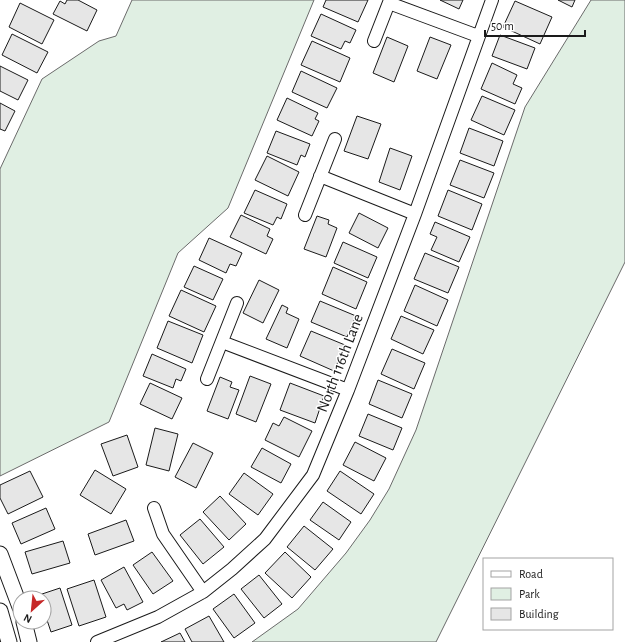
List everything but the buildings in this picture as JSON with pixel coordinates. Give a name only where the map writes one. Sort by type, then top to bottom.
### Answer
[{"type":"street","name":"North 116th Lane","points":[[97,642],[158,617],[203,592],[232,569],[265,539],[313,475],[348,390],[492,0]]},
{"type":"street","points":[[374,41],[389,2],[478,36]]},
{"type":"street","points":[[304,215],[335,139]]},
{"type":"street","points":[[320,176],[414,214]]},
{"type":"street","points":[[207,379],[237,303]]},
{"type":"street","points":[[222,342],[348,390]]},
{"type":"street","points":[[154,508],[163,534],[203,592]]},
{"type":"street","points":[[0,554],[14,590]]},
{"type":"street","points":[[0,611],[9,642]]},
{"type":"street","points":[[26,630],[29,642]]},
{"type":"green space","points":[[132,0],[314,0],[228,208],[178,253],[109,422],[0,476],[0,169],[42,79],[99,41],[116,36]]},
{"type":"green space","points":[[591,0],[625,0],[625,262],[436,642],[252,642],[298,609],[346,553],[370,520],[389,489],[416,430],[525,107]]}]
